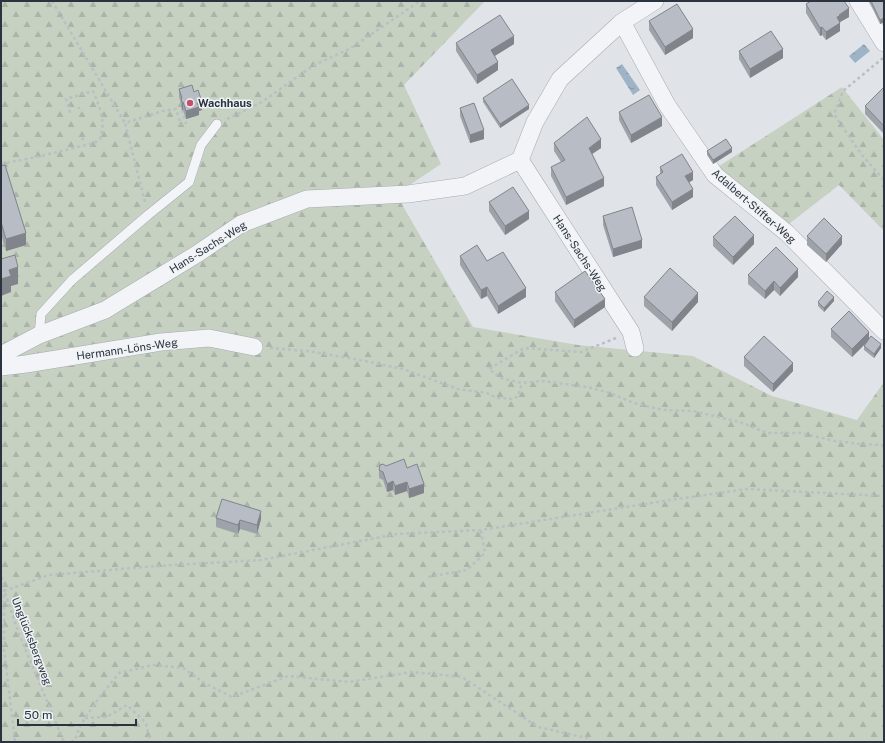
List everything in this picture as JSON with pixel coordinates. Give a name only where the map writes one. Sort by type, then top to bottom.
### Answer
[{"type":"street","points":[[520,160],[535,122],[560,79],[622,22],[655,1]]},
{"type":"street","points":[[858,1],[884,43]]},
{"type":"street","name":"Adalbert-Stifter-Weg","points":[[622,22],[667,105],[715,175],[788,233],[884,332]]},
{"type":"street","name":"Hans-Sachs-Weg","points":[[1,356],[38,335],[105,310],[197,254],[241,224],[307,199],[408,194],[465,186],[520,160],[633,340]]},
{"type":"street","name":"Hermann-Löns-Weg","points":[[1,367],[161,342],[209,338],[254,347]]},
{"type":"lane","points":[[38,335],[41,314],[72,280],[189,182],[201,145],[217,124]]},
{"type":"path","points":[[52,1],[125,123],[145,203]]},
{"type":"path","points":[[217,124],[262,102],[314,65],[351,48],[420,1]]},
{"type":"path","points":[[884,57],[843,91],[834,114],[861,154],[884,180]]},
{"type":"path","points":[[1,164],[94,143],[100,139],[104,121],[93,91],[66,99],[71,115]]},
{"type":"path","points":[[125,123],[163,111],[176,109],[181,105]]},
{"type":"path","points":[[176,109],[181,126]]},
{"type":"path","points":[[182,110],[186,124]]},
{"type":"path","points":[[633,340],[582,352],[524,348],[489,369],[501,378],[522,383],[542,381],[587,387],[610,393],[634,403],[663,410],[693,411],[740,422],[767,433],[801,433],[835,441],[860,444],[884,444]]},
{"type":"path","points":[[254,347],[307,351],[355,358],[402,369],[458,389],[488,393],[497,398],[514,399],[518,396],[522,383]]},
{"type":"path","points":[[4,591],[49,575],[261,560],[397,534],[481,530],[670,500],[747,490],[884,496]]},
{"type":"path","points":[[428,577],[468,570],[485,553],[481,530]]},
{"type":"path","points":[[1,571],[4,591],[4,649],[15,742]]},
{"type":"path","name":"Unglücksbergweg","points":[[4,591],[19,634],[64,742]]},
{"type":"path","points":[[71,742],[75,740],[80,726],[96,702],[119,673],[153,665],[183,668],[206,684],[232,697],[288,676],[349,682],[412,672],[462,677],[538,727],[588,738],[591,742]]},
{"type":"path","points":[[85,718],[107,716],[127,705],[146,723],[150,742]]},
{"type":"green space","points":[[1,1],[485,1],[404,85],[441,164],[396,194],[473,327],[578,345],[693,356],[772,396],[857,420],[884,382],[884,742],[1,742]]},
{"type":"green space","points":[[842,87],[884,140],[884,231],[839,185],[785,227],[716,168]]},
{"type":"water","points":[[864,44],[870,51],[855,63],[849,56]]},
{"type":"water","points":[[622,64],[640,90],[633,95],[616,68]]},
{"type":"building","points":[[811,1],[844,1],[849,8],[837,17],[840,23],[826,32],[822,27],[820,28],[806,4]]},
{"type":"building","points":[[871,1],[884,1],[884,18],[880,20]]},
{"type":"building","points":[[677,4],[693,29],[665,47],[649,21]]},
{"type":"building","points":[[500,15],[514,36],[491,50],[498,62],[477,75],[456,43]]},
{"type":"building","points":[[771,31],[783,49],[750,69],[739,51]]},
{"type":"building","points":[[512,79],[529,105],[500,124],[483,98]]},
{"type":"building","points":[[192,85],[194,92],[198,90],[202,102],[197,103],[199,107],[186,111],[179,89]]},
{"type":"building","points":[[884,87],[884,126],[865,106]]},
{"type":"building","points":[[649,95],[662,117],[631,135],[619,112]]},
{"type":"building","points":[[474,103],[484,130],[470,135],[460,108]]},
{"type":"building","points":[[587,117],[601,139],[589,148],[604,178],[566,197],[551,167],[565,160],[554,143]]},
{"type":"building","points":[[726,139],[732,148],[713,160],[707,151]]},
{"type":"building","points":[[682,154],[693,172],[685,176],[693,189],[672,202],[656,177],[663,172],[660,167]]},
{"type":"building","points":[[5,165],[26,233],[6,239],[1,222],[1,166]]},
{"type":"building","points":[[513,187],[529,211],[505,226],[489,202]]},
{"type":"building","points":[[632,207],[642,240],[613,249],[603,216]]},
{"type":"building","points":[[735,216],[754,235],[733,257],[713,237]]},
{"type":"building","points":[[824,218],[842,236],[826,254],[807,236]]},
{"type":"building","points":[[477,245],[487,261],[503,252],[526,288],[498,306],[487,287],[481,290],[460,256]]},
{"type":"building","points":[[776,247],[798,269],[780,288],[774,281],[765,291],[748,275]]},
{"type":"building","points":[[15,255],[18,267],[9,270],[11,276],[1,279],[1,259]]},
{"type":"building","points":[[670,268],[698,293],[672,322],[644,297]]},
{"type":"building","points":[[585,271],[605,299],[574,320],[555,292]]},
{"type":"building","points":[[827,291],[834,297],[824,308],[818,302]]},
{"type":"building","points":[[849,311],[869,332],[852,349],[831,329]]},
{"type":"building","points":[[764,336],[793,363],[773,384],[744,357]]},
{"type":"building","points":[[871,336],[881,344],[874,354],[864,346]]},
{"type":"building","points":[[404,459],[407,468],[417,464],[424,484],[409,489],[407,482],[395,486],[393,481],[387,484],[383,472],[379,470],[380,465],[383,464],[386,466]]},
{"type":"building","points":[[222,499],[261,511],[257,525],[240,520],[238,525],[216,518]]},
{"type":"place","name":"Wachhaus","points":[[190,103]]}]
